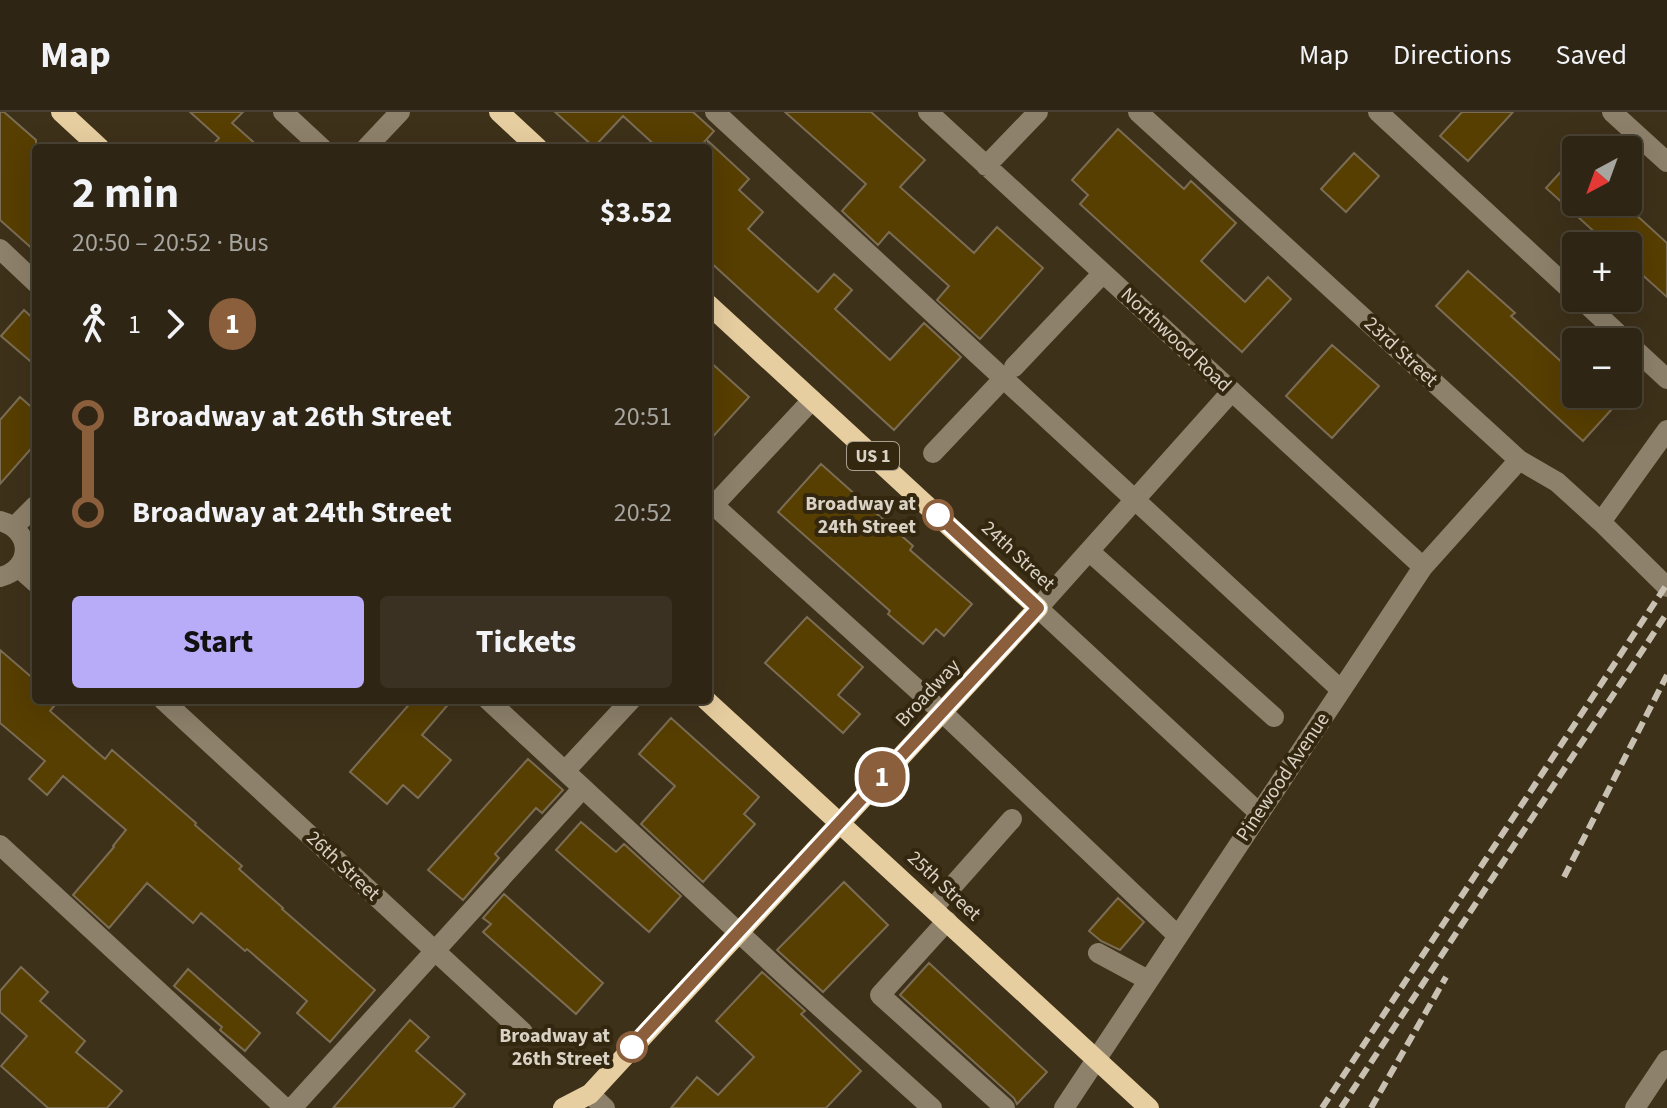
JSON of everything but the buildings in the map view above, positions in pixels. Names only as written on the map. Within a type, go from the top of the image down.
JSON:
[{"type":"main road","points":[[61,112],[96,144]]},
{"type":"main road","points":[[499,112],[534,144]]},
{"type":"main road","name":"24th Street","points":[[712,308],[1038,608]]},
{"type":"main road","name":"Broadway","points":[[563,1108],[587,1101],[1038,608]]},
{"type":"main road","name":"25th Street","points":[[710,704],[1149,1108]]},
{"type":"street","points":[[283,112],[318,144]]},
{"type":"street","points":[[370,144],[400,112]]},
{"type":"street","points":[[715,112],[1009,373],[1134,500],[1341,690]]},
{"type":"street","name":"Northwood Road","points":[[928,112],[1423,567]]},
{"type":"street","points":[[986,166],[1038,112]]},
{"type":"street","name":"23rd Street","points":[[1138,112],[1519,460],[1557,482],[1667,587]]},
{"type":"street","points":[[1378,112],[1562,281]]},
{"type":"street","points":[[1612,112],[1667,162]]},
{"type":"street","points":[[0,249],[32,279]]},
{"type":"street","points":[[933,453],[1103,273]]},
{"type":"street","points":[[1595,312],[1613,328]]},
{"type":"street","points":[[1642,355],[1667,379]]},
{"type":"street","name":"Broadway","points":[[1038,608],[1232,391]]},
{"type":"street","points":[[812,400],[712,507],[942,712],[1178,936]]},
{"type":"street","points":[[1601,522],[1667,430]]},
{"type":"street","name":"Pinewood Avenue","points":[[1064,1108],[1423,567],[1519,460]]},
{"type":"street","points":[[32,508],[7,524],[20,534],[25,551],[9,572],[32,581]]},
{"type":"street","points":[[1089,551],[1274,717]]},
{"type":"street","name":"24th Street","points":[[1038,608],[1259,813]]},
{"type":"street","name":"26th Street","points":[[167,704],[523,1032]]},
{"type":"street","points":[[492,704],[932,1108]]},
{"type":"street","points":[[565,771],[627,704]]},
{"type":"street","points":[[292,1108],[583,788]]},
{"type":"street","points":[[1005,1108],[880,995],[1012,819]]},
{"type":"street","points":[[0,845],[285,1108]]},
{"type":"street","points":[[1098,953],[1148,980]]},
{"type":"street","points":[[1635,1108],[1667,1060]]},
{"type":"street","points":[[587,1101],[605,1108]]},
{"type":"railway","points":[[1322,1108],[1667,584]]},
{"type":"railway","points":[[1341,1108],[1667,613]]},
{"type":"railway","points":[[1564,877],[1667,675]]},
{"type":"railway","points":[[1371,1108],[1446,977]]},
{"type":"bus line","name":"1","points":[[632,1047],[1038,608],[938,515]]},
{"type":"place","name":"Broadway at 24th Street","points":[[938,515]]},
{"type":"place","name":"Broadway at 26th Street","points":[[632,1047]]}]
